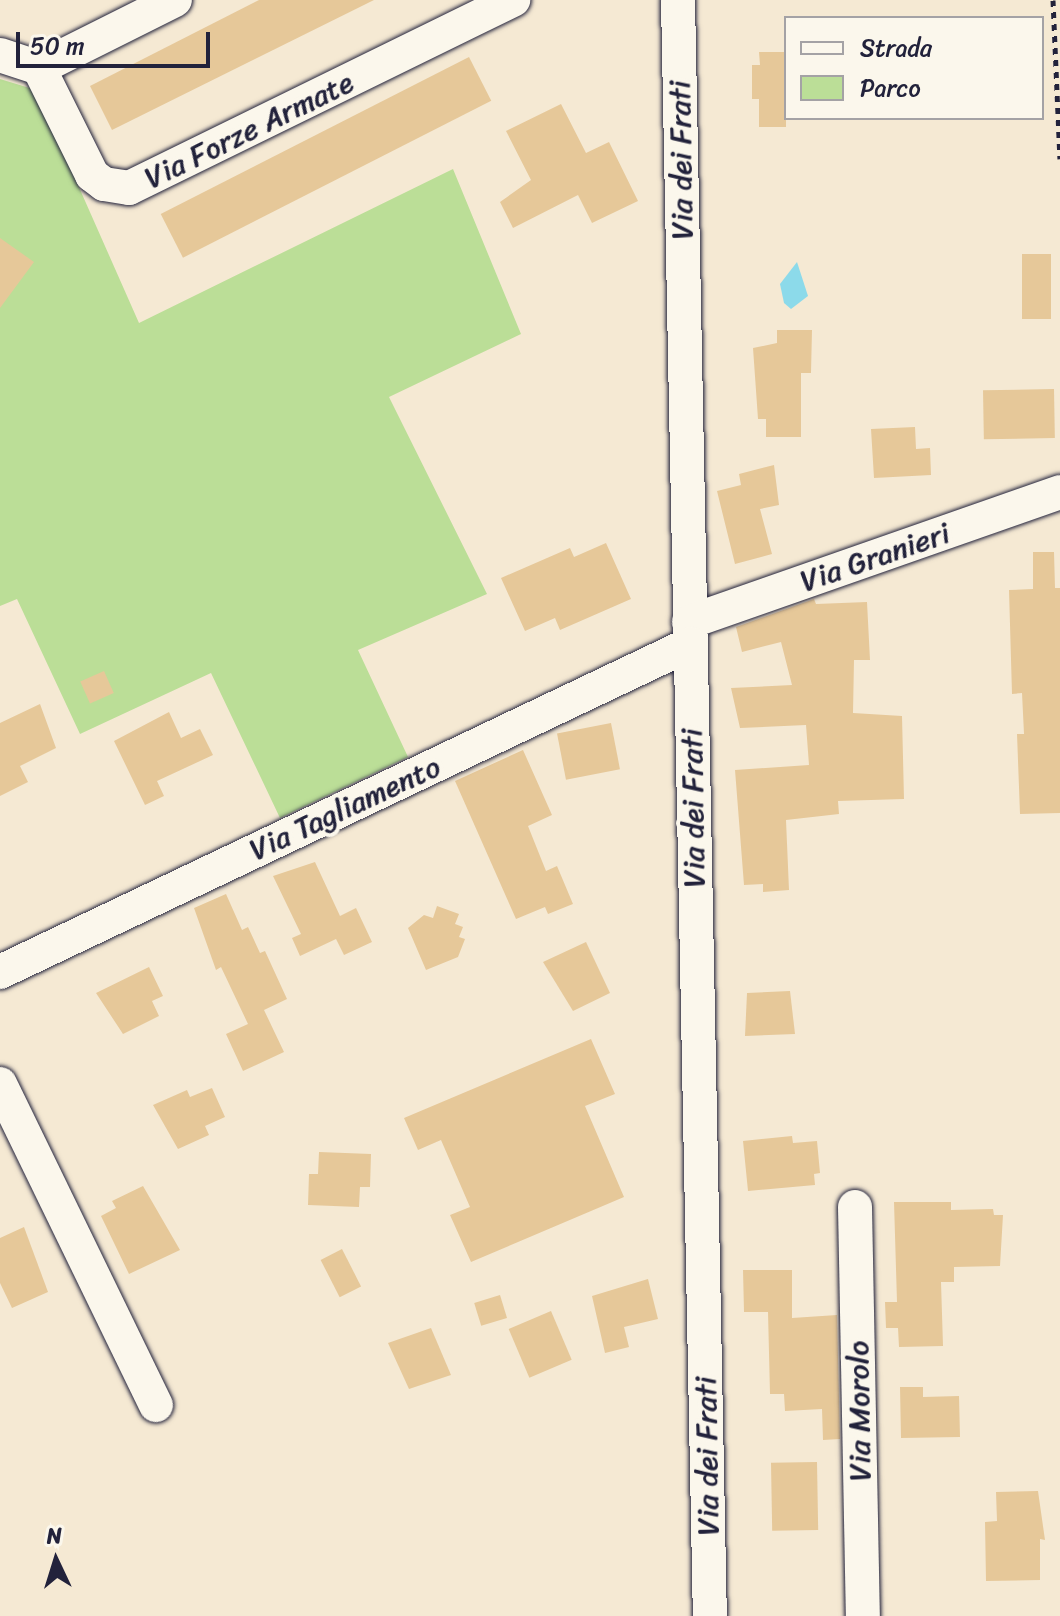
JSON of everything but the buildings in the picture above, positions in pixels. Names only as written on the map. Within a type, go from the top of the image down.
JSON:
[{"type":"street","points":[[0,55],[39,68],[175,0]]},
{"type":"street","name":"Via Forze Armate","points":[[39,68],[92,175],[110,186],[129,188],[513,0]]},
{"type":"street","name":"Via dei Frati","points":[[678,0],[710,1616]]},
{"type":"street","name":"Via Granieri","points":[[690,633],[1060,492]]},
{"type":"street","name":"Via Tagliamento","points":[[0,972],[690,633]]},
{"type":"street","points":[[0,1084],[156,1405]]},
{"type":"street","name":"Via Morolo","points":[[855,1207],[863,1616]]},
{"type":"path","points":[[1053,0],[1060,159]]},
{"type":"green space","points":[[0,79],[36,90],[139,323],[453,169],[521,334],[389,397],[487,594],[358,650],[408,757],[280,818],[211,673],[80,734],[17,599],[0,606]]},
{"type":"water","points":[[797,262],[808,296],[791,309],[784,303],[780,284]]}]
